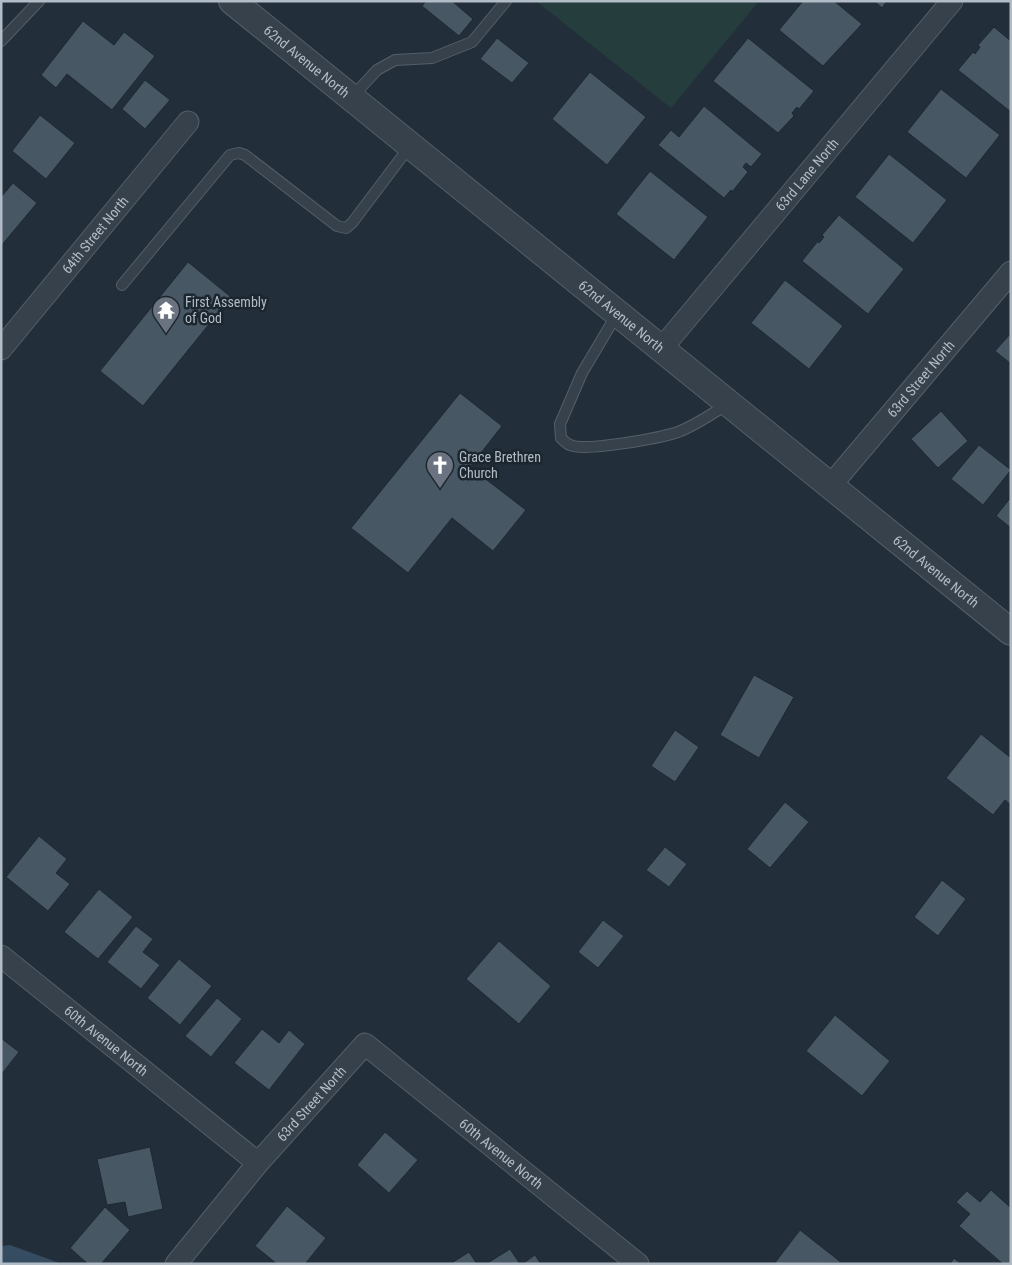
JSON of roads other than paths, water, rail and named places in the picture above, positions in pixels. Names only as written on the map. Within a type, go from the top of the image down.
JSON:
[{"type":"street","name":"62nd Avenue North","points":[[232,1],[1011,632]]},
{"type":"street","name":"63rd Lane North","points":[[662,348],[952,1]]},
{"type":"street","name":"64th Street North","points":[[1,349],[188,122]]},
{"type":"street","name":"63rd Street North","points":[[831,485],[1011,272]]},
{"type":"street","name":"60th Avenue North","points":[[1,956],[258,1163]]},
{"type":"street","name":"63rd Street North","points":[[176,1264],[258,1163],[365,1044]]},
{"type":"street","name":"60th Avenue North","points":[[365,1044],[638,1264]]},
{"type":"lane","points":[[1,41],[39,1]]},
{"type":"lane","points":[[351,97],[377,70],[395,60],[432,58],[472,42],[506,1]]},
{"type":"lane","points":[[122,285],[230,155],[239,153],[245,155],[337,226],[346,228],[352,223],[410,145]]},
{"type":"lane","points":[[618,313],[582,373],[560,424],[561,438],[570,445],[592,447],[638,441],[677,432],[705,419],[729,403]]},
{"type":"water","points":[[10,1245],[62,1264],[1,1264],[1,1246]]},
{"type":"place","name":"First Assembly of God","points":[[166,334]]},
{"type":"place","name":"Grace Brethren Church","points":[[440,489]]}]
